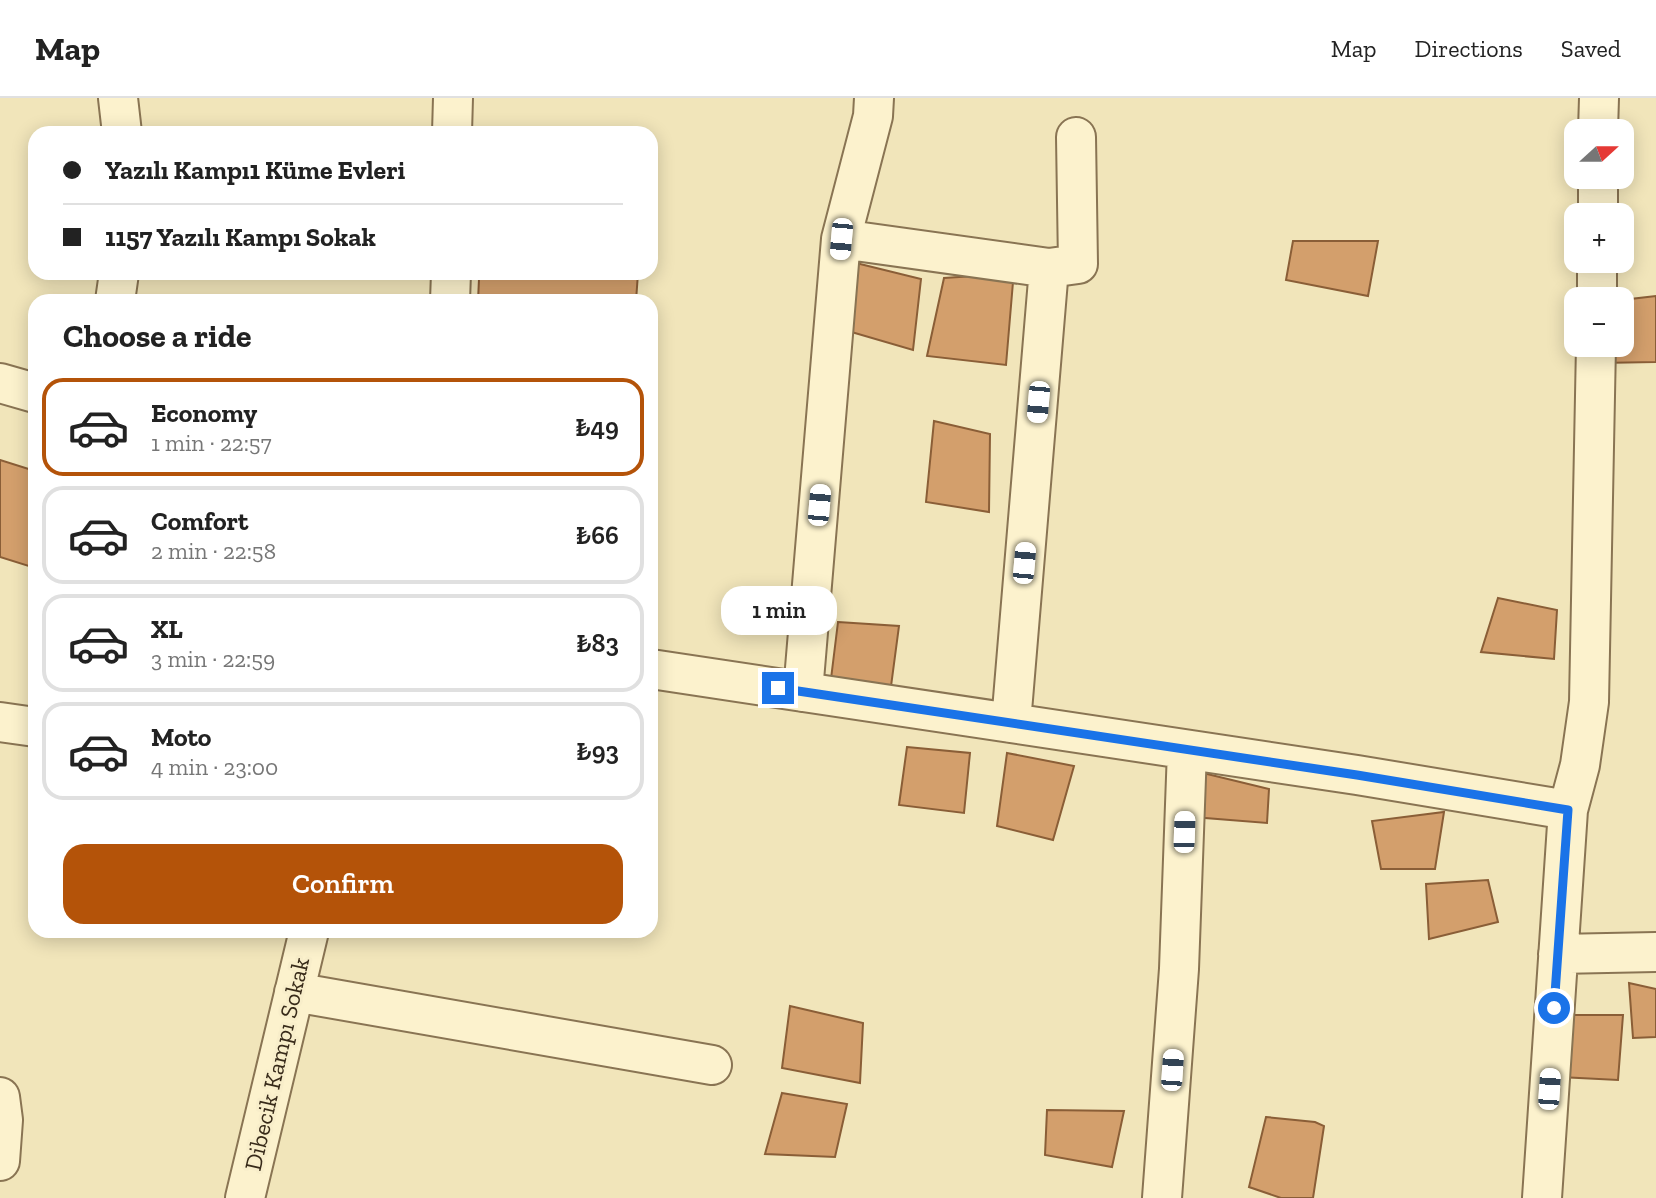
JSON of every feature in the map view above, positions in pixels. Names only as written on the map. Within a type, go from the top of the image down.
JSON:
[{"type":"street","points":[[118,98],[120,126]]},
{"type":"street","points":[[452,126],[453,98]]},
{"type":"street","points":[[803,692],[841,239],[873,116],[874,98]]},
{"type":"street","points":[[1598,119],[1599,98]]},
{"type":"street","points":[[841,239],[1049,268],[1078,264],[1076,137]]},
{"type":"street","points":[[1011,723],[1049,268]]},
{"type":"street","points":[[1542,1198],[1568,810],[1580,765],[1589,702],[1596,357]]},
{"type":"street","points":[[0,383],[28,391]]},
{"type":"street","points":[[658,670],[1568,810]]},
{"type":"street","points":[[0,722],[28,726]]},
{"type":"street","points":[[1163,1198],[1179,969],[1187,750]]},
{"type":"street","name":"Dibecik Kampı Sokak","points":[[245,1198],[307,938]]},
{"type":"street","points":[[1558,954],[1656,952]]},
{"type":"street","points":[[294,992],[712,1065]]},
{"type":"street","points":[[0,1097],[3,1120],[0,1161]]},
{"type":"building","points":[[1293,241],[1378,241],[1368,296],[1286,280]]},
{"type":"building","points":[[856,263],[921,279],[913,350],[848,331]]},
{"type":"building","points":[[1005,274],[1013,282],[1006,365],[927,356],[944,278]]},
{"type":"building","points":[[479,280],[638,280],[636,294],[478,294]]},
{"type":"building","points":[[1656,296],[1656,362],[1599,363],[1600,357],[1634,357],[1634,299]]},
{"type":"building","points":[[934,421],[990,434],[989,512],[926,502]]},
{"type":"building","points":[[0,460],[28,469],[28,566],[0,557]]},
{"type":"building","points":[[1498,598],[1557,610],[1554,659],[1481,652]]},
{"type":"building","points":[[838,622],[899,626],[890,694],[830,687]]},
{"type":"building","points":[[907,747],[970,753],[964,813],[899,805]]},
{"type":"building","points":[[1007,753],[1074,766],[1053,840],[997,826]]},
{"type":"building","points":[[1203,773],[1269,789],[1267,823],[1193,817]]},
{"type":"building","points":[[1444,812],[1435,869],[1381,869],[1372,821]]},
{"type":"building","points":[[1488,880],[1498,922],[1429,939],[1426,884]]},
{"type":"building","points":[[1629,983],[1656,989],[1656,1037],[1633,1038]]},
{"type":"building","points":[[790,1006],[863,1023],[860,1083],[782,1068]]},
{"type":"building","points":[[1571,1015],[1623,1015],[1618,1080],[1560,1077]]},
{"type":"building","points":[[782,1093],[847,1104],[835,1157],[765,1154]]},
{"type":"building","points":[[1047,1110],[1124,1111],[1112,1167],[1045,1155]]},
{"type":"building","points":[[1266,1117],[1315,1122],[1324,1126],[1313,1198],[1281,1198],[1249,1187]]},
{"type":"route","points":[[778,688],[1357,775],[1568,810],[1554,1008]]}]
